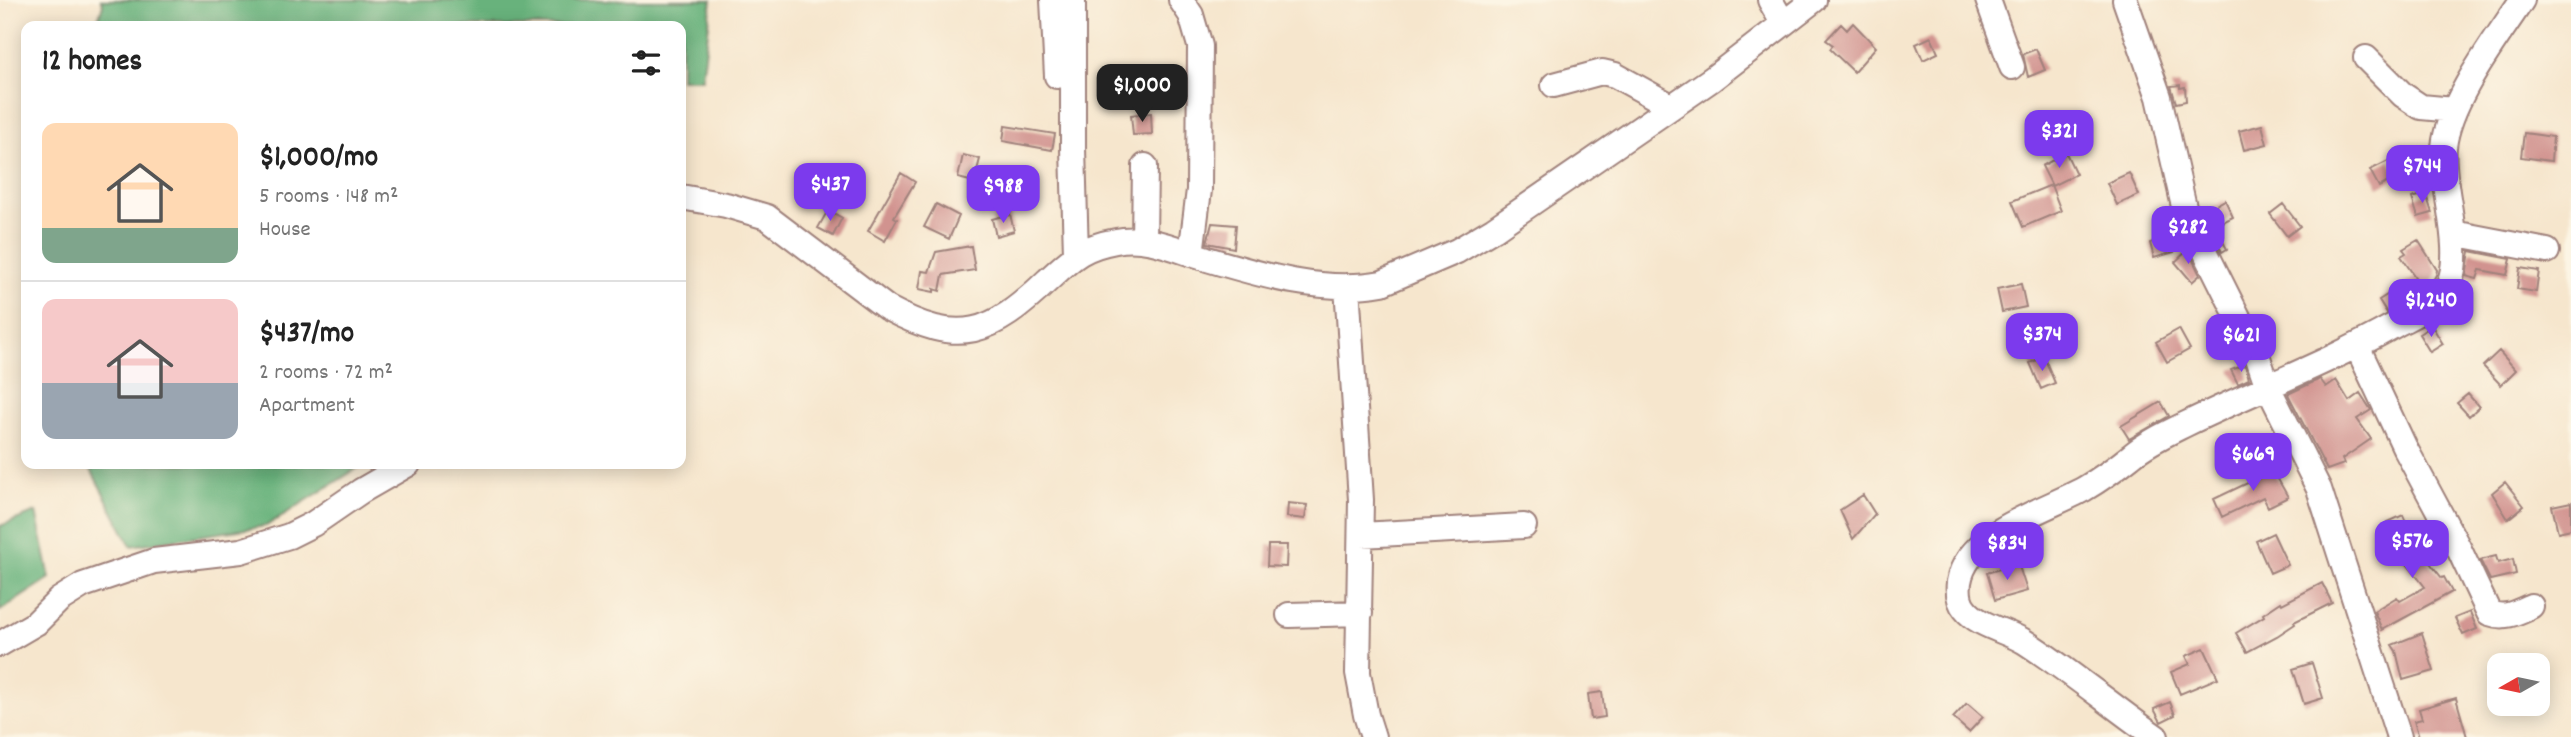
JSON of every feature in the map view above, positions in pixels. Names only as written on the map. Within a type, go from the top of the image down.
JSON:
[{"type":"street","points":[[1053,0],[1058,125]]},
{"type":"street","points":[[1073,0],[1076,254]]},
{"type":"street","points":[[1181,0],[1191,15],[1200,46],[1199,190],[1191,254]]},
{"type":"street","points":[[1770,0],[1783,23]]},
{"type":"street","points":[[686,198],[738,207],[767,217],[887,308],[909,320],[951,332],[967,332],[1002,318],[1033,294],[1076,254],[1089,247],[1135,239],[1309,284],[1347,286],[1382,283],[1457,251],[1515,215],[1712,79],[1814,0]]},
{"type":"street","points":[[1988,0],[2012,66]]},
{"type":"street","points":[[2125,0],[2159,97],[2185,211],[2258,355],[2268,387],[2319,489],[2399,737]]},
{"type":"street","points":[[2156,737],[2023,640],[1979,620],[1965,610],[1958,594],[1961,571],[1989,538],[2083,489],[2122,465],[2132,454],[2164,436],[2357,346],[2432,304],[2444,293],[2454,262],[2444,145],[2461,95],[2522,0]]},
{"type":"street","points":[[2366,58],[2403,95],[2421,107],[2454,110]]},
{"type":"street","points":[[1554,85],[1602,72],[1615,75],[1671,106]]},
{"type":"street","points":[[1144,240],[1145,166]]},
{"type":"street","points":[[2453,233],[2547,251]]},
{"type":"street","points":[[1347,286],[1356,395],[1361,535],[1358,673],[1373,737]]},
{"type":"street","points":[[2357,346],[2405,448],[2458,547],[2489,613],[2500,617],[2515,614],[2531,606]]},
{"type":"street","points":[[0,644],[36,623],[59,600],[83,585],[154,561],[241,551],[282,539],[313,524],[399,469]]},
{"type":"street","points":[[1361,535],[1524,526]]},
{"type":"street","points":[[1289,615],[1360,613]]},
{"type":"green space","points":[[101,0],[712,0],[702,79],[686,79],[686,21],[98,21],[103,4]]},
{"type":"green space","points":[[91,469],[356,469],[266,526],[131,546]]},
{"type":"green space","points":[[36,512],[50,578],[0,611],[0,526]]},
{"type":"building","points":[[1853,23],[1876,47],[1854,72],[1830,49],[1833,45],[1826,40],[1841,24],[1847,30]]},
{"type":"building","points":[[1931,37],[1938,53],[1923,60],[1916,44]]},
{"type":"building","points":[[2036,49],[2045,70],[2028,77],[2023,54]]},
{"type":"building","points":[[2180,85],[2180,88],[2185,87],[2186,101],[2176,103],[2171,86]]},
{"type":"building","points":[[1151,113],[1152,134],[1133,135],[1131,115]]},
{"type":"building","points":[[2262,125],[2267,144],[2244,150],[2239,131]]},
{"type":"building","points":[[1005,126],[1055,134],[1052,150],[1003,141]]},
{"type":"building","points":[[2524,133],[2553,137],[2551,161],[2521,157]]},
{"type":"building","points":[[2066,153],[2076,174],[2052,186],[2042,166]]},
{"type":"building","points":[[963,155],[980,159],[974,182],[958,178]]},
{"type":"building","points":[[2390,160],[2398,177],[2379,187],[2370,170]]},
{"type":"building","points":[[901,173],[915,182],[894,217],[897,219],[885,241],[868,231]]},
{"type":"building","points":[[2129,173],[2139,195],[2117,205],[2107,183]]},
{"type":"building","points":[[2051,185],[2061,211],[2023,227],[2012,201]]},
{"type":"building","points":[[2426,194],[2432,213],[2418,217],[2412,198]]},
{"type":"building","points":[[2225,200],[2233,217],[2215,226],[2207,210]]},
{"type":"building","points":[[936,204],[959,216],[949,239],[924,227]]},
{"type":"building","points":[[2283,204],[2300,226],[2287,236],[2270,214]]},
{"type":"building","points":[[828,210],[842,218],[833,236],[818,228]]},
{"type":"building","points":[[1010,214],[1014,231],[996,236],[992,219]]},
{"type":"building","points":[[1212,223],[1236,225],[1234,248],[1207,243]]},
{"type":"building","points":[[2217,231],[2227,249],[2222,252],[2213,233]]},
{"type":"building","points":[[2169,236],[2174,252],[2154,258],[2150,243]]},
{"type":"building","points":[[2418,240],[2437,270],[2436,275],[2431,284],[2387,313],[2379,300],[2415,277],[2401,256],[2406,253],[2403,249]]},
{"type":"building","points":[[971,246],[975,270],[943,275],[940,291],[919,289],[922,271],[929,272],[936,252]]},
{"type":"building","points":[[2188,250],[2200,275],[2192,282],[2175,262]]},
{"type":"building","points":[[2470,251],[2511,259],[2507,275],[2480,270],[2477,279],[2466,276]]},
{"type":"building","points":[[2520,268],[2539,271],[2536,292],[2517,289]]},
{"type":"building","points":[[2021,284],[2026,307],[2002,312],[1997,289]]},
{"type":"building","points":[[2432,326],[2443,344],[2430,352],[2419,334]]},
{"type":"building","points":[[2179,329],[2190,349],[2167,362],[2156,342]]},
{"type":"building","points":[[2499,351],[2516,370],[2501,385],[2483,366]]},
{"type":"building","points":[[2044,357],[2055,383],[2041,389],[2030,363]]},
{"type":"building","points":[[2245,365],[2249,379],[2238,384],[2231,370]]},
{"type":"building","points":[[2320,379],[2326,387],[2336,380],[2349,401],[2360,393],[2371,410],[2357,419],[2371,439],[2342,459],[2344,464],[2327,470],[2288,394]]},
{"type":"building","points":[[2468,394],[2479,407],[2469,416],[2457,403]]},
{"type":"building","points":[[2161,402],[2169,416],[2129,439],[2121,426]]},
{"type":"building","points":[[2270,465],[2288,497],[2268,507],[2263,497],[2222,517],[2214,499],[2254,480],[2251,475]]},
{"type":"building","points":[[2505,482],[2524,506],[2508,519],[2492,493]]},
{"type":"building","points":[[1863,495],[1875,514],[1853,539],[1840,510]]},
{"type":"building","points":[[2571,502],[2571,529],[2558,532],[2552,506]]},
{"type":"building","points":[[1288,503],[1307,505],[1305,519],[1287,517]]},
{"type":"building","points":[[2403,515],[2415,544],[2442,578],[2444,577],[2452,592],[2382,630],[2374,611],[2397,597],[2400,601],[2425,587],[2405,561],[2388,522]]},
{"type":"building","points":[[2273,533],[2288,565],[2270,573],[2256,541]]},
{"type":"building","points":[[1268,545],[1287,545],[1286,567],[1267,566]]},
{"type":"building","points":[[2496,556],[2498,563],[2513,559],[2516,574],[2490,580],[2480,560]]},
{"type":"building","points":[[2018,563],[2027,591],[1995,600],[1987,573]]},
{"type":"building","points":[[2322,583],[2332,603],[2294,622],[2295,624],[2277,636],[2247,652],[2236,633],[2281,602],[2282,604]]},
{"type":"building","points":[[2470,612],[2477,629],[2463,635],[2455,618]]},
{"type":"building","points":[[2422,633],[2434,671],[2403,680],[2392,645]]},
{"type":"building","points":[[2204,648],[2218,678],[2180,694],[2171,672],[2190,664],[2186,656]]},
{"type":"building","points":[[2312,663],[2323,698],[2304,704],[2293,669]]},
{"type":"building","points":[[1602,692],[1605,717],[1591,719],[1588,694]]},
{"type":"building","points":[[2456,698],[2467,737],[2419,737],[2414,721],[2422,719],[2419,709]]},
{"type":"building","points":[[2170,702],[2175,715],[2161,722],[2154,709]]},
{"type":"building","points":[[1967,703],[1983,717],[1969,732],[1953,718]]}]
